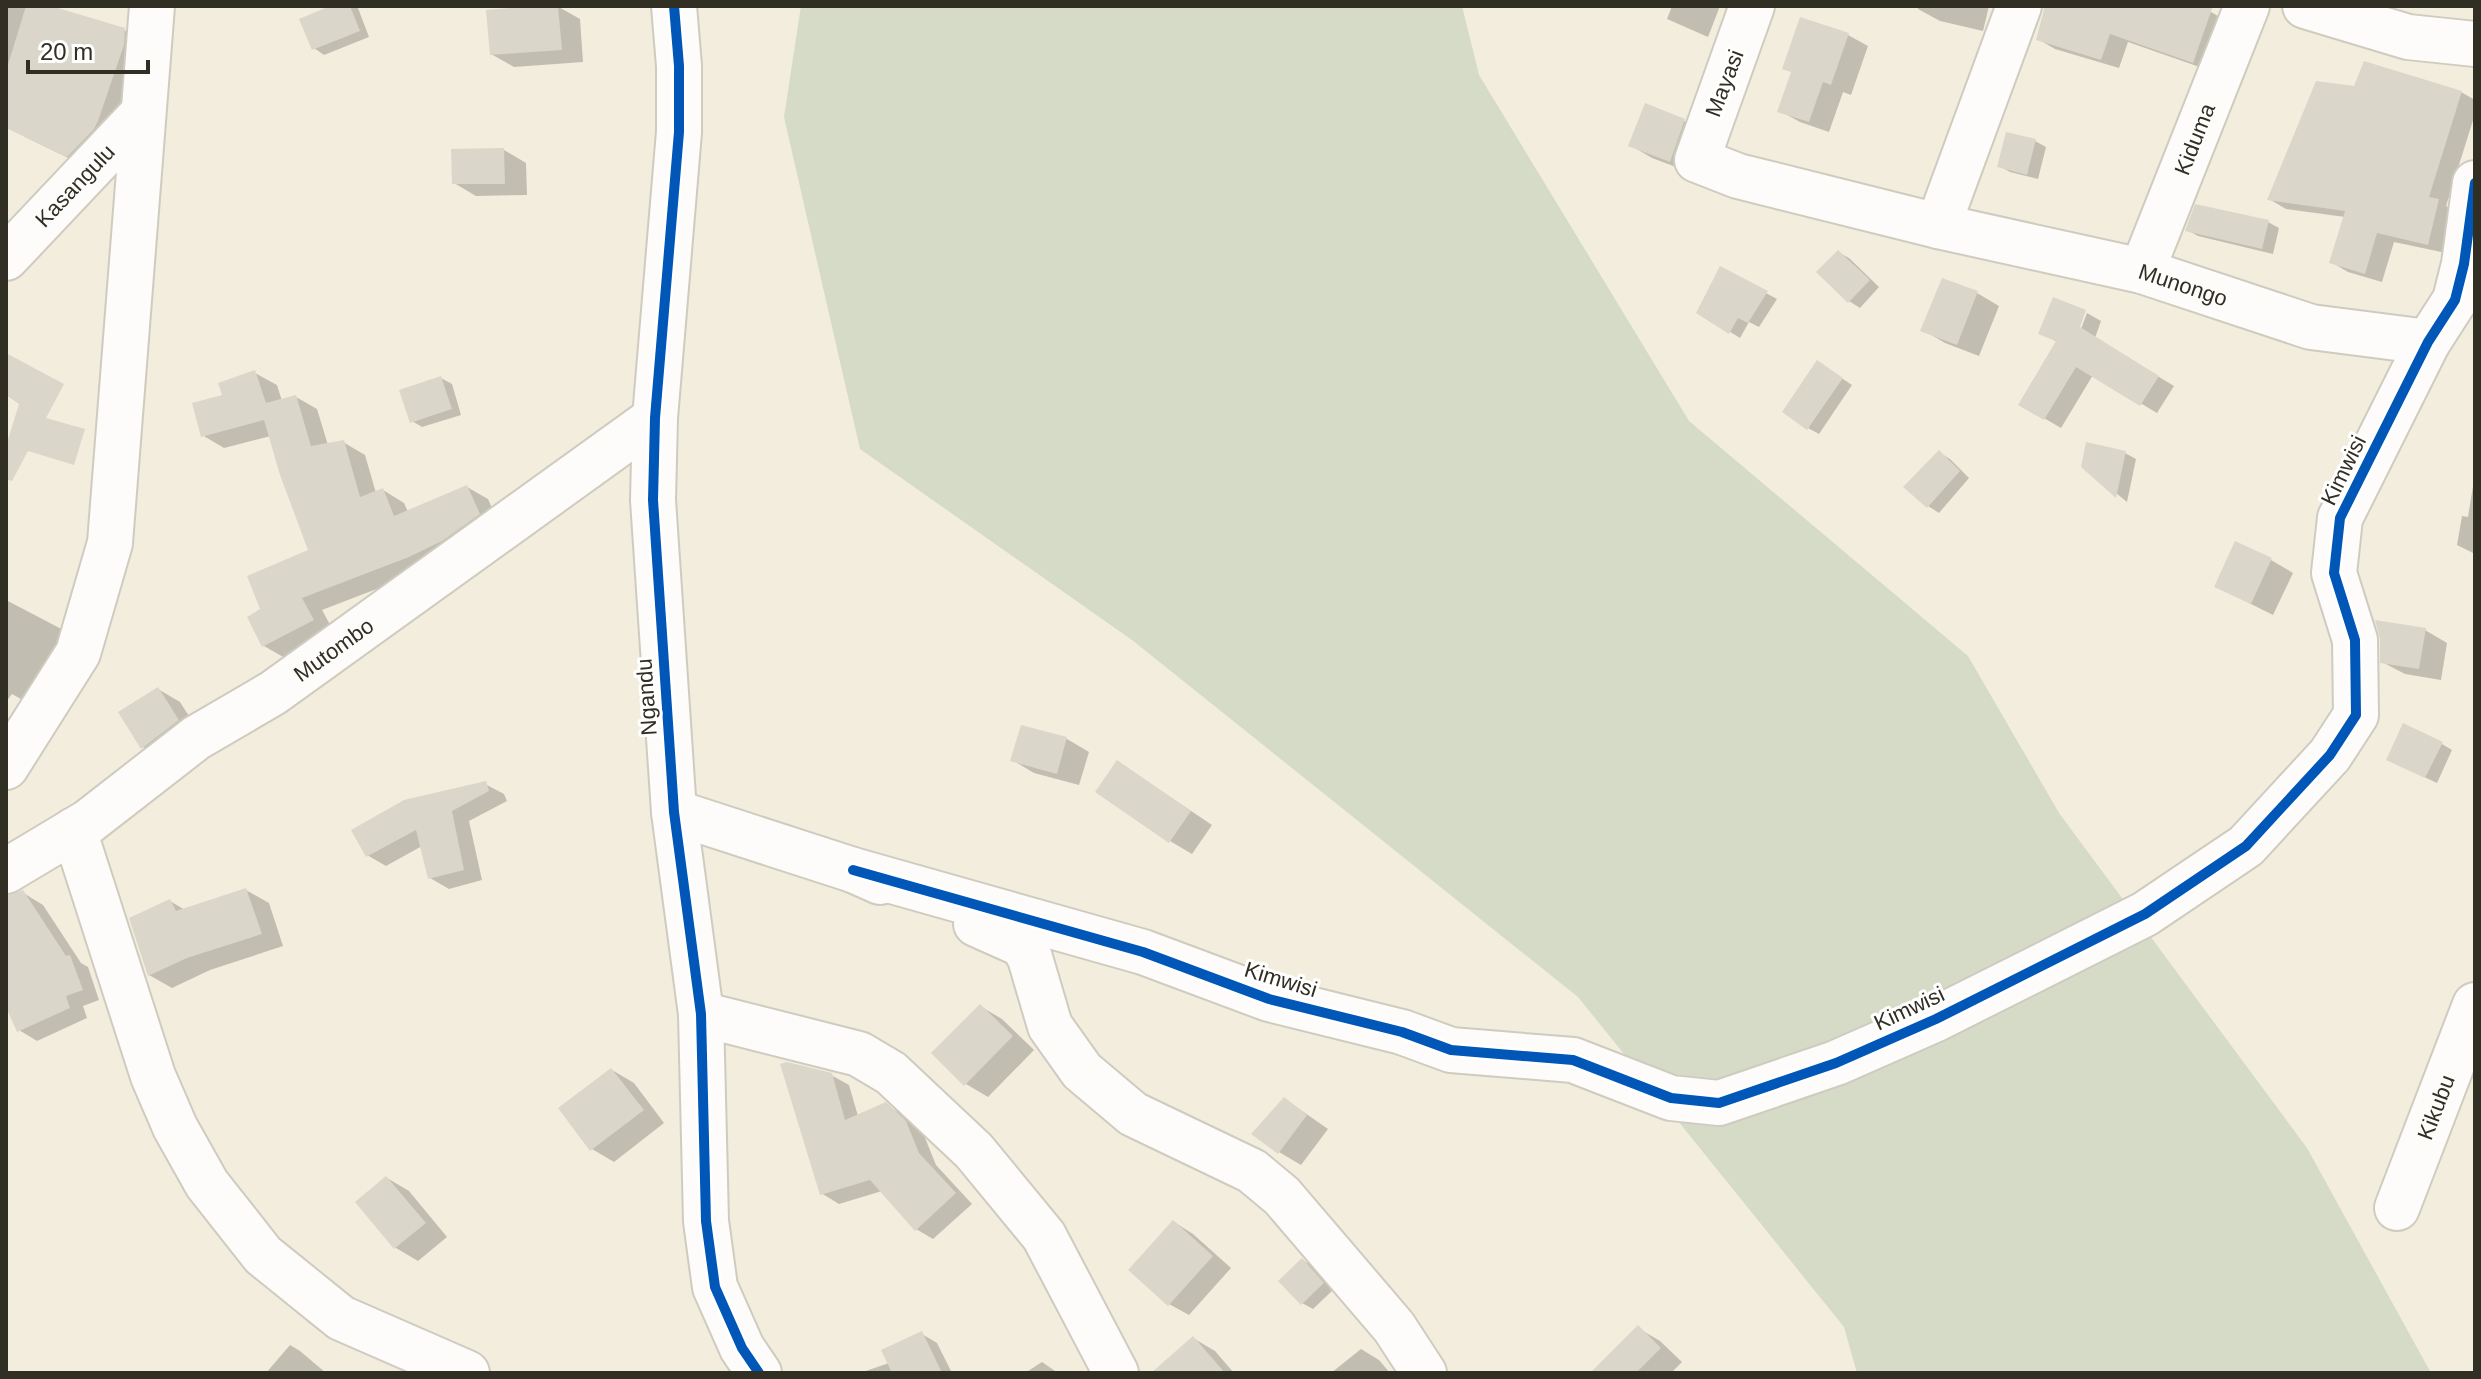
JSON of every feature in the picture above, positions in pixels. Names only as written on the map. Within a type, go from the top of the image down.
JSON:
[{"type":"street","points":[[6,767],[78,653],[110,543],[152,6]]},
{"type":"street","name":"Ngandu","points":[[674,6],[679,66],[679,132],[655,418],[653,500],[674,812],[701,1014],[706,1221],[715,1287],[742,1348],[759,1373]]},
{"type":"street","name":"Mayasi","points":[[1697,160],[1752,6]]},
{"type":"street","points":[[1938,226],[2019,6]]},
{"type":"street","name":"Kiduma","points":[[2142,271],[2247,6]]},
{"type":"street","points":[[2305,6],[2408,37],[2475,44]]},
{"type":"street","name":"Kasangulu","points":[[6,258],[143,113]]},
{"type":"street","name":"Munongo","points":[[1697,160],[1738,176],[1938,226],[2142,271],[2311,327],[2428,342]]},
{"type":"street","name":"Kimwisi","points":[[853,870],[1143,952],[1269,999],[1402,1032],[1451,1050],[1573,1060],[1671,1098],[1719,1103],[1836,1063],[1936,1019],[2145,914],[2246,846],[2330,755],[2356,715],[2355,640],[2334,573],[2340,518],[2428,342],[2455,300],[2464,264],[2475,183]]},
{"type":"street","name":"Mutombo","points":[[6,871],[74,830],[196,738],[273,693],[655,418]]},
{"type":"street","points":[[674,812],[853,870],[1023,945],[1030,958],[1050,1026],[1082,1071],[1133,1114],[1252,1171],[1282,1196],[1394,1327],[1424,1373]]},
{"type":"street","points":[[74,830],[153,1076],[175,1127],[207,1184],[263,1255],[341,1318],[467,1373]]},
{"type":"street","name":"Kikubu","points":[[2397,1208],[2475,1005]]},
{"type":"street","points":[[701,1014],[859,1054],[891,1073],[974,1151],[1044,1236],[1116,1373]]},
{"type":"green space","points":[[801,6],[1462,6],[1479,75],[1689,421],[1968,656],[2059,813],[2307,1148],[2431,1373],[1857,1373],[1844,1327],[1578,997],[1132,640],[860,449],[784,117]]},
{"type":"building","points":[[26,6],[51,6],[125,28],[124,45],[98,121],[67,157],[6,128],[6,71]]},
{"type":"building","points":[[330,6],[350,6],[360,31],[312,50],[299,19]]},
{"type":"building","points":[[558,6],[562,50],[490,55],[486,10]]},
{"type":"building","points":[[2045,6],[2213,6],[2193,63],[2110,34],[2101,60],[2036,40]]},
{"type":"building","points":[[1800,17],[1849,33],[1831,85],[1823,82],[1809,122],[1777,112],[1791,72],[1782,69]]},
{"type":"building","points":[[2364,61],[2462,91],[2429,197],[2439,199],[2428,245],[2377,233],[2365,274],[2329,263],[2345,211],[2267,200],[2316,81],[2354,86]]},
{"type":"building","points":[[1645,103],[1685,119],[1670,162],[1628,146]]},
{"type":"building","points":[[2006,132],[2036,139],[2027,175],[1997,167]]},
{"type":"building","points":[[504,148],[505,184],[452,184],[451,149]]},
{"type":"building","points":[[2195,204],[2269,220],[2262,249],[2185,231]]},
{"type":"building","points":[[1838,250],[1870,280],[1848,303],[1816,272]]},
{"type":"building","points":[[1720,266],[1768,291],[1748,323],[1738,318],[1729,334],[1696,313]]},
{"type":"building","points":[[1942,278],[1978,291],[1957,345],[1920,331]]},
{"type":"building","points":[[2053,297],[2086,310],[2080,327],[2159,376],[2140,406],[2076,367],[2044,420],[2018,405],[2056,341],[2038,334]]},
{"type":"building","points":[[6,353],[64,384],[46,418],[85,429],[74,465],[28,451],[12,481],[6,479],[6,446],[19,404],[6,395]]},
{"type":"building","points":[[1817,360],[1843,378],[1807,430],[1782,412]]},
{"type":"building","points":[[255,370],[266,403],[296,395],[311,446],[344,440],[360,497],[383,488],[394,516],[467,485],[480,514],[442,541],[409,557],[302,598],[314,620],[262,647],[247,617],[260,609],[247,576],[308,550],[280,475],[264,420],[201,437],[192,403],[222,395],[218,383]]},
{"type":"building","points":[[441,376],[452,409],[410,423],[399,390]]},
{"type":"building","points":[[2086,442],[2126,451],[2116,498],[2081,467]]},
{"type":"building","points":[[1939,450],[1960,471],[1927,508],[1903,487]]},
{"type":"building","points":[[2235,541],[2272,558],[2251,604],[2214,587]]},
{"type":"building","points":[[2375,620],[2426,628],[2419,669],[2380,663],[2380,639]]},
{"type":"building","points":[[158,687],[179,720],[141,749],[118,712]]},
{"type":"building","points":[[2403,723],[2443,742],[2425,778],[2386,760]]},
{"type":"building","points":[[1021,725],[1067,737],[1057,774],[1010,761]]},
{"type":"building","points":[[1117,760],[1191,811],[1169,843],[1095,792]]},
{"type":"building","points":[[486,781],[489,791],[452,811],[464,870],[428,879],[416,830],[366,857],[351,830],[404,800]]},
{"type":"building","points":[[246,888],[262,934],[187,958],[148,976],[129,918],[170,899],[176,911]]},
{"type":"building","points":[[23,890],[66,956],[70,955],[83,990],[66,996],[70,1008],[17,1032],[6,1007],[6,896]]},
{"type":"building","points":[[980,1004],[1013,1036],[964,1086],[931,1053]]},
{"type":"building","points":[[787,1062],[832,1073],[845,1120],[886,1102],[906,1121],[919,1153],[956,1193],[915,1231],[870,1180],[820,1195],[780,1064]]},
{"type":"building","points":[[611,1068],[644,1110],[590,1151],[558,1108]]},
{"type":"building","points":[[1284,1097],[1307,1115],[1278,1154],[1251,1134]]},
{"type":"building","points":[[386,1176],[426,1223],[394,1249],[355,1202]]},
{"type":"building","points":[[1173,1220],[1213,1256],[1168,1306],[1128,1270]]},
{"type":"building","points":[[1302,1258],[1324,1283],[1301,1305],[1278,1281]]},
{"type":"building","points":[[1638,1325],[1661,1348],[1636,1373],[1590,1373]]},
{"type":"building","points":[[922,1331],[942,1373],[892,1373],[881,1350]]},
{"type":"building","points":[[1193,1336],[1225,1373],[1151,1373]]},
{"type":"cycle path","points":[[674,6],[679,66],[679,132],[655,418],[653,500],[674,812],[701,1014],[706,1221],[715,1287],[742,1348],[759,1373]]},
{"type":"cycle path","points":[[853,870],[1143,952],[1269,999],[1402,1032],[1451,1050],[1573,1060],[1671,1098],[1719,1103],[1836,1063],[1936,1019],[2145,914],[2246,846],[2330,755],[2356,715],[2355,640],[2334,573],[2340,518],[2428,342],[2455,300],[2464,264],[2475,183]]}]
